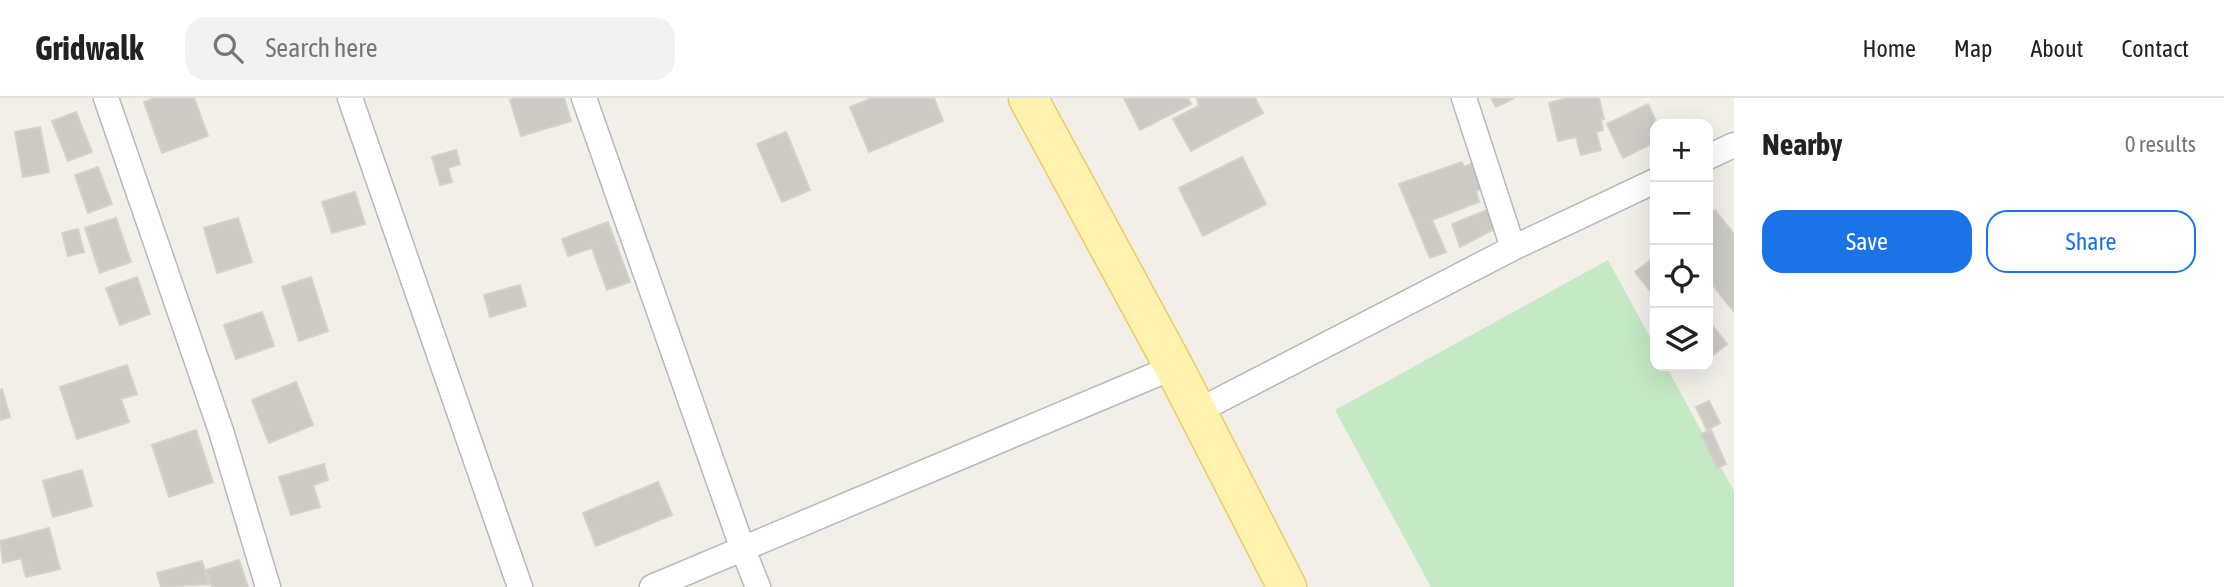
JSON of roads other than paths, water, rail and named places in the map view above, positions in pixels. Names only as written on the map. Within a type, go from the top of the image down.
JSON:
[{"type":"main road","points":[[1028,98],[1174,367],[1287,587]]},
{"type":"street","points":[[106,98],[221,432],[268,587]]},
{"type":"street","points":[[350,98],[520,587]]},
{"type":"street","points":[[584,98],[758,587]]},
{"type":"street","points":[[1464,98],[1513,248]]},
{"type":"street","points":[[1713,155],[1734,145]]},
{"type":"street","points":[[1196,412],[1513,248],[1653,182]]},
{"type":"street","points":[[652,587],[1174,367]]}]
